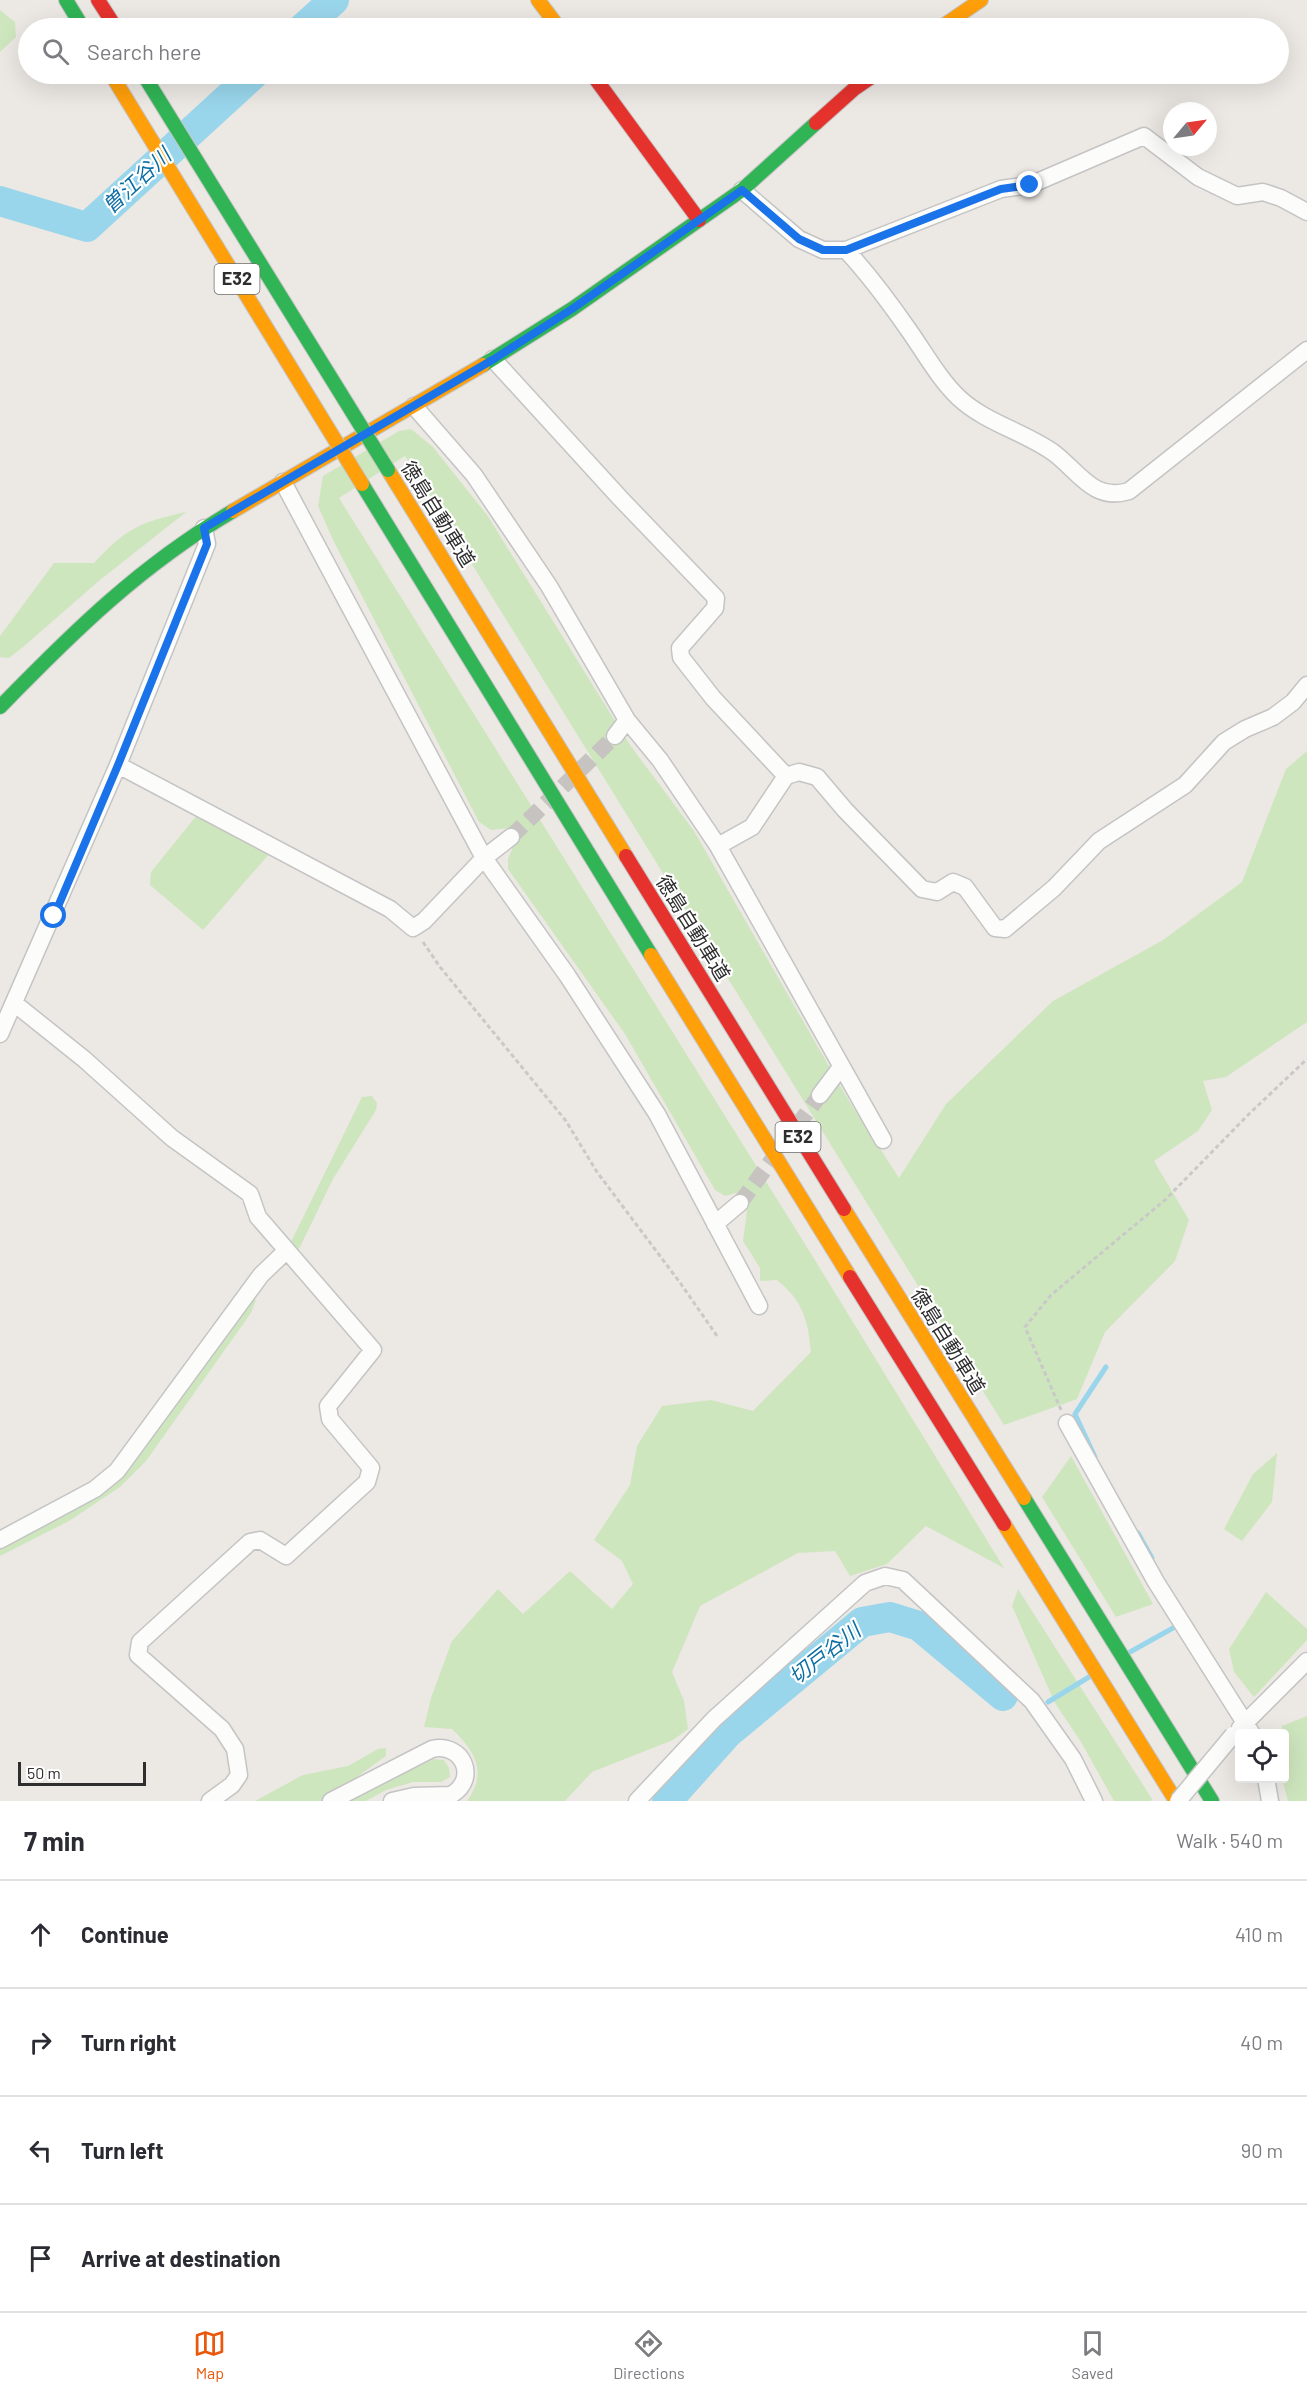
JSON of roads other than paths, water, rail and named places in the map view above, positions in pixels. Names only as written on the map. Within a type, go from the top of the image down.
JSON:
[{"type":"main road","points":[[66,0],[77,18]]},
{"type":"main road","points":[[98,0],[110,18]]},
{"type":"main road","points":[[538,0],[552,18]]},
{"type":"main road","points":[[954,18],[981,0]]},
{"type":"main road","name":"E32","points":[[117,84],[752,1120],[1177,1801]]},
{"type":"main road","name":"徳島自動車道","points":[[149,84],[798,1136],[1212,1801]]},
{"type":"main road","points":[[599,84],[699,220]]},
{"type":"main road","points":[[0,707],[76,629],[151,564],[204,528],[494,359],[572,309],[742,190],[861,84]]},
{"type":"street","points":[[742,190],[799,239],[823,250],[846,250],[1001,189],[1030,185],[1144,136],[1198,177],[1237,196],[1263,192],[1281,198],[1307,212]]},
{"type":"street","points":[[846,250],[877,284],[944,381],[958,397],[970,408],[1048,449],[1070,465],[1095,490],[1114,496],[1129,491],[1307,350]]},
{"type":"street","points":[[494,359],[620,498],[717,598],[715,608],[680,648],[681,657],[713,698],[786,776]]},
{"type":"street","points":[[414,406],[474,475],[549,586],[627,720],[660,760],[718,846],[883,1140]]},
{"type":"street","points":[[283,482],[484,858],[567,975],[657,1114],[759,1306]]},
{"type":"street","points":[[0,1034],[118,765],[207,544],[204,528]]},
{"type":"street","points":[[718,846],[752,827],[786,776],[799,772],[817,777],[845,810],[922,889],[937,892],[953,882],[965,887],[995,928],[1005,929],[1054,888],[1099,841],[1185,785],[1224,742],[1245,729],[1273,717],[1293,702],[1307,685]]},
{"type":"street","points":[[615,736],[627,720]]},
{"type":"street","points":[[118,765],[390,909],[413,928],[424,921],[484,858],[511,837]]},
{"type":"street","points":[[14,1003],[84,1059],[172,1138],[250,1194],[258,1217],[285,1252],[373,1350],[328,1406],[330,1419],[371,1468],[367,1482],[286,1556],[260,1540],[250,1542],[140,1642],[138,1655],[222,1729],[235,1749],[238,1775],[232,1785],[210,1801]]},
{"type":"street","points":[[820,1095],[841,1067]]},
{"type":"street","points":[[715,1224],[740,1203]]},
{"type":"street","points":[[0,1540],[95,1489],[117,1471],[261,1275],[285,1252]]},
{"type":"street","points":[[1067,1423],[1156,1582],[1249,1727]]},
{"type":"street","points":[[637,1801],[714,1719],[865,1583],[885,1576],[903,1580],[1032,1701],[1073,1760],[1095,1801]]},
{"type":"street","points":[[1177,1801],[1233,1735],[1249,1727],[1307,1661]]},
{"type":"street","points":[[331,1801],[432,1749],[447,1748],[455,1751],[465,1762],[464,1785],[451,1796],[414,1796],[392,1801]]},
{"type":"street","points":[[1267,1783],[1270,1801]]},
{"type":"waterway","name":"曽江谷川","points":[[314,18],[334,0]]},
{"type":"waterway","name":"曽江谷川","points":[[0,201],[87,227],[243,84]]},
{"type":"waterway","points":[[1095,1457],[1075,1414],[1106,1367]]},
{"type":"waterway","points":[[1138,1533],[1152,1558]]},
{"type":"waterway","name":"切戸谷川","points":[[667,1801],[728,1733],[862,1622],[890,1617],[919,1626],[1003,1696]]},
{"type":"waterway","points":[[1130,1652],[1173,1628]]},
{"type":"waterway","points":[[1048,1702],[1089,1677]]},
{"type":"tunnel","points":[[511,837],[615,736]]},
{"type":"tunnel","points":[[740,1203],[820,1095]]}]
